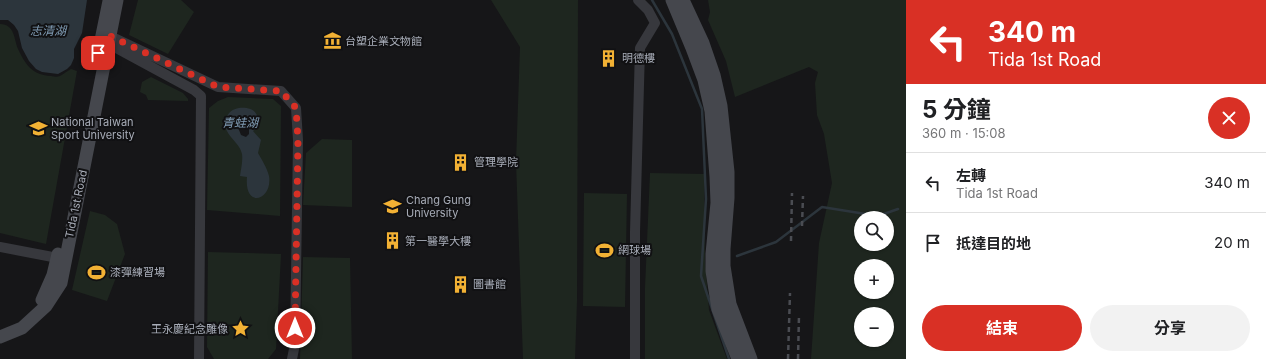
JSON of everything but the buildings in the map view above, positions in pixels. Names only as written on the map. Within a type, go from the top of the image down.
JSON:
[{"type":"street","name":"Tida 1st Road","points":[[107,40],[109,0]]},
{"type":"street","name":"Tida 1st Road","points":[[0,337],[22,328],[46,306],[61,283],[61,259],[107,40],[117,0]]},
{"type":"street","points":[[635,359],[635,232],[640,48],[655,23],[648,10],[638,0]]},
{"type":"street","points":[[672,0],[704,80],[711,111],[716,184],[712,271],[718,309],[738,359]]},
{"type":"street","points":[[683,0],[714,74],[721,106],[728,172],[724,266],[730,304],[751,359]]},
{"type":"street","points":[[107,40],[194,90],[201,96],[199,359]]},
{"type":"street","points":[[107,40],[218,87],[281,91],[296,108],[298,140],[295,344],[292,359]]},
{"type":"street","points":[[0,247],[61,259]]},
{"type":"street","name":"Tida 1st Road","points":[[0,329],[19,320],[41,300],[61,259]]},
{"type":"shaded area","points":[[138,0],[181,0],[194,12],[168,54],[129,35]]},
{"type":"shaded area","points":[[491,0],[578,0],[577,301],[575,359],[523,359],[516,162],[520,47]]},
{"type":"shaded area","points":[[708,0],[906,0],[906,359],[811,359],[819,243],[832,183],[824,134],[817,115],[815,83],[818,72],[809,67],[735,97],[726,61],[708,20],[710,12]]},
{"type":"shaded area","points":[[0,24],[9,27],[13,33],[21,55],[27,65],[35,72],[56,77],[71,69],[77,71],[46,244],[0,233]]},
{"type":"shaded area","points":[[151,77],[183,93],[188,101],[148,100],[146,95],[140,92],[142,82]]},
{"type":"shaded area","points":[[228,97],[273,99],[281,106],[280,216],[207,210],[209,108],[218,101]]},
{"type":"shaded area","points":[[322,139],[352,140],[352,207],[303,205],[306,153]]},
{"type":"shaded area","points":[[650,173],[704,174],[705,260],[709,310],[727,359],[645,359],[645,288]]},
{"type":"shaded area","name":"網球場","points":[[584,193],[627,194],[625,307],[583,306]]},
{"type":"shaded area","name":"漆彈練習場","points":[[90,211],[105,215],[117,224],[125,254],[107,301],[72,290]]},
{"type":"shaded area","points":[[208,252],[281,254],[276,349],[268,359],[214,359],[207,347]]},
{"type":"shaded area","points":[[303,257],[350,258],[352,359],[300,359]]},
{"type":"water","name":"志清湖","points":[[0,0],[87,0],[82,33],[74,49],[74,58],[71,65],[58,74],[42,72],[36,69],[29,61],[22,48],[18,31],[14,25],[8,20],[0,20]]},
{"type":"water","name":"青蛙湖","points":[[239,108],[250,109],[256,113],[258,119],[257,123],[259,126],[253,131],[261,140],[258,153],[266,167],[269,176],[269,184],[267,191],[263,196],[258,198],[254,198],[250,194],[247,187],[247,177],[240,176],[242,162],[241,149],[226,129],[225,124],[228,114]]},
{"type":"pier","points":[[241,122],[249,129],[249,134],[246,137],[241,135],[239,130],[238,124]]},
{"type":"waterway","points":[[652,0],[672,34],[702,109],[706,199],[701,276],[729,359]]},
{"type":"waterway","points":[[737,256],[776,242],[822,207],[878,216],[898,209]]},
{"type":"railway","points":[[791,241],[792,193]]},
{"type":"railway","points":[[802,226],[803,196]]},
{"type":"railway","points":[[788,359],[790,293]]},
{"type":"railway","points":[[798,359],[799,315]]},
{"type":"place","name":"台塑企業文物館","points":[[332,41]]},
{"type":"place","name":"明德樓","points":[[609,58]]},
{"type":"place","name":"National Taiwan Sport University","points":[[38,128]]},
{"type":"place","name":"管理學院","points":[[461,162]]},
{"type":"place","name":"Chang Gung University","points":[[393,206]]},
{"type":"place","name":"第一醫學大樓","points":[[392,241]]},
{"type":"place","name":"網球場","points":[[605,250]]},
{"type":"place","name":"漆彈練習場","points":[[97,272]]},
{"type":"place","name":"圖書館","points":[[460,284]]},
{"type":"place","name":"王永慶紀念雕像","points":[[241,329]]},
{"type":"route","points":[[98,53],[101,39],[110,36],[218,87],[281,91],[296,108],[298,140],[295,328]]}]
